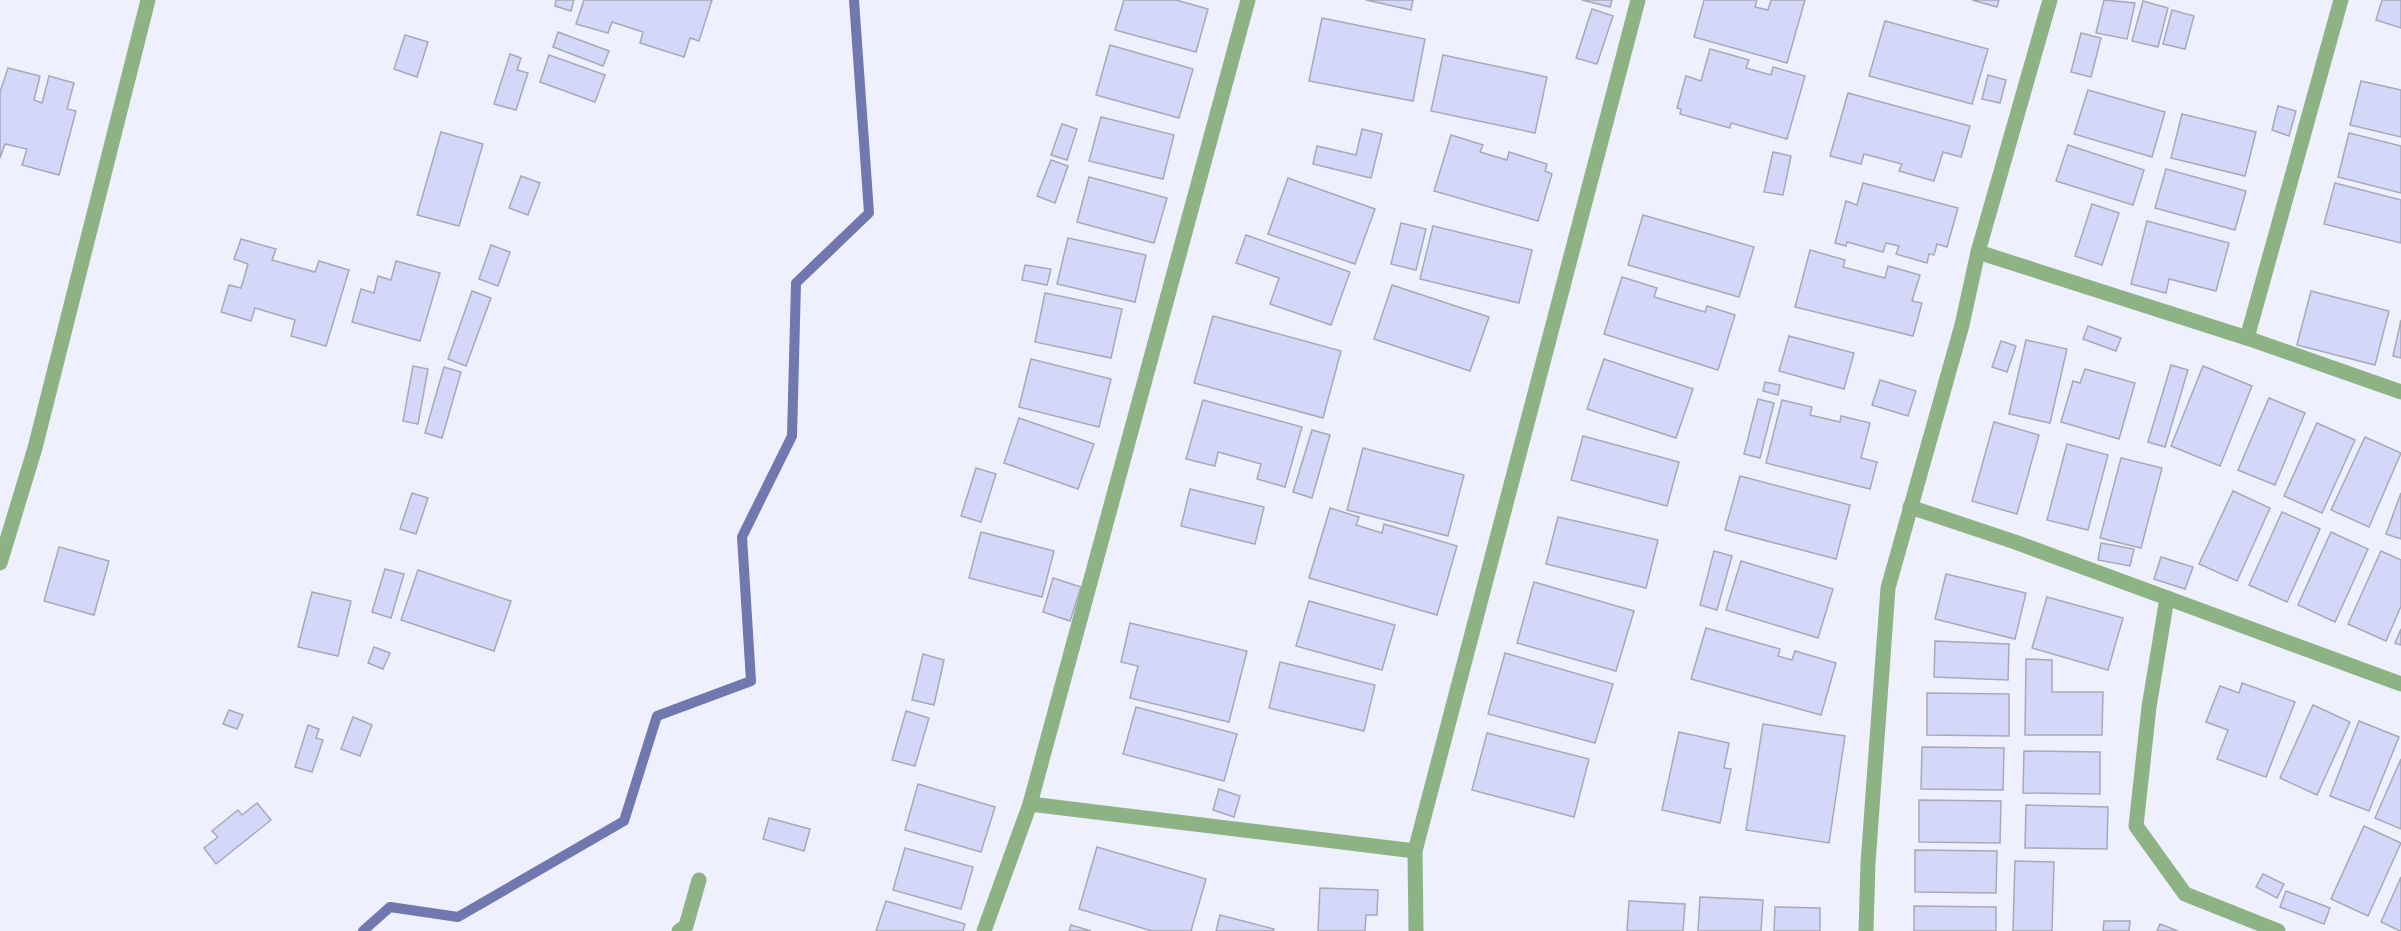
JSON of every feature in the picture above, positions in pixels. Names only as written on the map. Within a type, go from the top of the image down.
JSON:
[{"type":"street","points":[[0,563],[35,448],[148,0]]},
{"type":"street","points":[[984,931],[1030,804],[1248,0]]},
{"type":"street","points":[[1416,931],[1415,851],[1638,0]]},
{"type":"street","points":[[1866,931],[1868,862],[1888,588],[1962,325],[1978,252],[2050,0]]},
{"type":"street","points":[[2247,338],[2340,0]]},
{"type":"street","points":[[1978,252],[2247,338],[2401,392]]},
{"type":"street","points":[[1910,507],[2015,542],[2401,684]]},
{"type":"street","points":[[2167,598],[2149,707],[2136,826],[2185,894],[2278,931]]},
{"type":"street","points":[[1030,804],[1415,851]]},
{"type":"street","points":[[679,931],[686,926],[699,879]]},
{"type":"building","points":[[556,0],[574,0],[571,11],[555,6]]},
{"type":"building","points":[[584,0],[712,0],[699,41],[690,38],[684,57],[640,43],[643,32],[612,22],[608,33],[576,24]]},
{"type":"building","points":[[1124,0],[1176,0],[1208,9],[1196,52],[1115,30]]},
{"type":"building","points":[[1366,0],[1413,0],[1411,10]]},
{"type":"building","points":[[1582,0],[1612,0],[1610,7]]},
{"type":"building","points":[[1704,0],[1757,0],[1755,7],[1768,10],[1771,0],[1805,0],[1787,63],[1694,37]]},
{"type":"building","points":[[1972,0],[1999,0],[1997,7]]},
{"type":"building","points":[[2104,0],[2135,3],[2127,39],[2096,33]]},
{"type":"building","points":[[2382,0],[2401,0],[2401,28],[2376,20]]},
{"type":"building","points":[[2143,1],[2168,8],[2158,47],[2132,41]]},
{"type":"building","points":[[1592,9],[1613,16],[1597,64],[1576,58]]},
{"type":"building","points":[[2172,10],[2194,16],[2185,49],[2163,44]]},
{"type":"building","points":[[1322,18],[1425,39],[1413,101],[1309,81]]},
{"type":"building","points":[[1885,21],[1988,49],[1972,104],[1869,76]]},
{"type":"building","points":[[558,32],[609,51],[603,66],[553,47]]},
{"type":"building","points":[[2081,33],[2101,38],[2091,77],[2071,72]]},
{"type":"building","points":[[405,35],[428,42],[417,77],[394,69]]},
{"type":"building","points":[[1110,45],[1193,69],[1179,118],[1096,95]]},
{"type":"building","points":[[1710,49],[1749,60],[1746,68],[1771,75],[1773,67],[1805,76],[1787,139],[1731,123],[1730,128],[1680,114],[1681,109],[1677,108],[1686,76],[1701,81]]},
{"type":"building","points":[[510,54],[521,58],[517,70],[528,73],[516,110],[494,104]]},
{"type":"building","points":[[549,55],[605,75],[595,102],[540,82]]},
{"type":"building","points":[[1443,55],[1547,77],[1535,133],[1431,111]]},
{"type":"building","points":[[8,68],[40,76],[34,100],[42,103],[49,76],[74,83],[67,109],[76,111],[59,175],[22,165],[27,149],[5,144],[0,158],[0,92]]},
{"type":"building","points":[[1988,75],[2006,80],[2000,103],[1982,99]]},
{"type":"building","points":[[2361,81],[2401,90],[2401,137],[2350,125]]},
{"type":"building","points":[[2088,90],[2165,112],[2152,157],[2074,134]]},
{"type":"building","points":[[1848,93],[1970,126],[1961,157],[1943,152],[1934,181],[1899,171],[1902,164],[1864,154],[1861,164],[1830,156]]},
{"type":"building","points":[[2278,106],[2296,111],[2289,136],[2272,130]]},
{"type":"building","points":[[2182,114],[2256,132],[2245,176],[2171,158]]},
{"type":"building","points":[[1101,117],[1174,135],[1163,179],[1089,161]]},
{"type":"building","points":[[1062,124],[1077,129],[1067,160],[1051,155]]},
{"type":"building","points":[[1362,129],[1382,134],[1371,178],[1313,164],[1317,146],[1356,155]]},
{"type":"building","points":[[441,132],[483,144],[459,226],[417,215]]},
{"type":"building","points":[[2349,133],[2401,146],[2401,193],[2338,177]]},
{"type":"building","points":[[1451,135],[1483,145],[1480,152],[1507,160],[1509,152],[1547,164],[1545,171],[1552,174],[1538,221],[1434,191]]},
{"type":"building","points":[[2068,145],[2144,170],[2133,205],[2056,181]]},
{"type":"building","points":[[1773,152],[1791,156],[1783,195],[1764,192]]},
{"type":"building","points":[[1051,160],[1068,166],[1055,203],[1037,196]]},
{"type":"building","points":[[2166,169],[2246,191],[2235,230],[2155,208]]},
{"type":"building","points":[[521,176],[540,183],[528,215],[509,208]]},
{"type":"building","points":[[1089,177],[1167,198],[1154,243],[1077,222]]},
{"type":"building","points":[[1288,178],[1375,209],[1355,264],[1268,234]]},
{"type":"building","points":[[1863,183],[1958,208],[1947,247],[1937,244],[1934,255],[1929,254],[1927,263],[1896,254],[1899,246],[1886,243],[1883,252],[1847,242],[1846,246],[1835,243],[1846,201],[1857,205]]},
{"type":"building","points":[[2335,183],[2401,200],[2401,243],[2324,224]]},
{"type":"building","points":[[2092,204],[2119,213],[2102,265],[2075,256]]},
{"type":"building","points":[[1643,215],[1754,247],[1739,297],[1628,265]]},
{"type":"building","points":[[2147,221],[2229,243],[2216,291],[2169,279],[2166,293],[2131,284]]},
{"type":"building","points":[[1401,223],[1426,229],[1416,270],[1391,264]]},
{"type":"building","points":[[1433,226],[1532,250],[1519,303],[1420,279]]},
{"type":"building","points":[[1246,235],[1350,272],[1331,325],[1270,304],[1279,278],[1236,263]]},
{"type":"building","points":[[1068,238],[1146,255],[1135,302],[1057,284]]},
{"type":"building","points":[[241,239],[276,249],[272,260],[315,272],[319,261],[349,270],[326,346],[291,336],[295,320],[255,308],[251,321],[221,312],[229,285],[241,288],[248,264],[234,259]]},
{"type":"building","points":[[491,245],[510,252],[498,286],[479,279]]},
{"type":"building","points":[[1810,250],[1845,260],[1843,267],[1885,278],[1888,266],[1920,275],[1912,301],[1922,303],[1913,336],[1795,307]]},
{"type":"building","points":[[396,261],[440,273],[420,341],[352,322],[361,289],[374,293],[378,276],[391,280]]},
{"type":"building","points":[[1025,265],[1051,269],[1047,285],[1022,280]]},
{"type":"building","points":[[1622,277],[1657,288],[1654,297],[1705,312],[1707,306],[1735,315],[1718,370],[1604,334]]},
{"type":"building","points":[[1392,285],[1489,317],[1470,371],[1374,339]]},
{"type":"building","points":[[472,291],[491,298],[466,366],[448,359]]},
{"type":"building","points":[[2311,291],[2389,311],[2375,365],[2297,345]]},
{"type":"building","points":[[1045,293],[1122,309],[1111,358],[1035,342]]},
{"type":"building","points":[[1213,316],[1341,351],[1323,418],[1194,383]]},
{"type":"building","points":[[2401,320],[2401,358],[2393,356]]},
{"type":"building","points":[[2088,326],[2121,338],[2116,351],[2083,339]]},
{"type":"building","points":[[1789,336],[1854,353],[1844,389],[1779,371]]},
{"type":"building","points":[[2026,340],[2067,349],[2050,423],[2009,414]]},
{"type":"building","points":[[2001,341],[2016,346],[2007,372],[1992,367]]},
{"type":"building","points":[[1031,359],[1111,379],[1099,427],[1019,407]]},
{"type":"building","points":[[1604,359],[1693,389],[1676,438],[1587,409]]},
{"type":"building","points":[[2171,365],[2188,370],[2165,447],[2148,442]]},
{"type":"building","points":[[413,366],[428,369],[418,424],[403,421]]},
{"type":"building","points":[[2203,366],[2252,386],[2220,466],[2171,446]]},
{"type":"building","points":[[444,367],[461,372],[442,438],[425,433]]},
{"type":"building","points":[[2085,369],[2135,383],[2119,439],[2061,422],[2073,381],[2080,383]]},
{"type":"building","points":[[1880,380],[1916,391],[1908,416],[1872,405]]},
{"type":"building","points":[[1765,382],[1780,385],[1778,395],[1763,391]]},
{"type":"building","points":[[2269,398],[2305,413],[2275,485],[2238,470]]},
{"type":"building","points":[[1758,399],[1774,403],[1760,458],[1744,454]]},
{"type":"building","points":[[1203,400],[1302,427],[1285,487],[1257,479],[1261,464],[1218,452],[1215,466],[1186,459]]},
{"type":"building","points":[[1782,400],[1812,407],[1810,415],[1840,422],[1841,416],[1870,423],[1861,458],[1877,462],[1870,489],[1766,463]]},
{"type":"building","points":[[1019,418],[1094,444],[1078,489],[1004,463]]},
{"type":"building","points":[[1994,422],[2039,435],[2017,514],[1972,501]]},
{"type":"building","points":[[2317,423],[2355,440],[2322,513],[2284,496]]},
{"type":"building","points":[[1312,430],[1330,435],[1312,498],[1293,492]]},
{"type":"building","points":[[1583,436],[1679,462],[1667,506],[1571,480]]},
{"type":"building","points":[[2365,437],[2401,453],[2369,527],[2331,510]]},
{"type":"building","points":[[2067,444],[2108,455],[2088,530],[2047,520]]},
{"type":"building","points":[[1363,448],[1464,475],[1448,536],[1347,510]]},
{"type":"building","points":[[2121,458],[2162,468],[2141,548],[2100,538]]},
{"type":"building","points":[[976,468],[996,474],[981,522],[961,516]]},
{"type":"building","points":[[1740,476],[1850,505],[1836,559],[1725,530]]},
{"type":"building","points":[[1190,489],[1264,507],[1255,544],[1181,526]]},
{"type":"building","points":[[2233,491],[2270,508],[2237,581],[2199,564]]},
{"type":"building","points":[[412,493],[428,498],[416,534],[400,529]]},
{"type":"building","points":[[2401,493],[2401,539],[2386,534]]},
{"type":"building","points":[[1330,508],[1359,517],[1356,525],[1382,533],[1384,524],[1457,546],[1437,615],[1309,578]]},
{"type":"building","points":[[2282,512],[2320,529],[2287,602],[2249,585]]},
{"type":"building","points":[[1558,517],[1658,540],[1646,588],[1546,564]]},
{"type":"building","points":[[981,532],[1054,551],[1042,597],[969,578]]},
{"type":"building","points":[[2331,532],[2368,549],[2335,622],[2298,605]]},
{"type":"building","points":[[2101,543],[2134,549],[2130,566],[2098,560]]},
{"type":"building","points":[[59,547],[109,561],[94,615],[44,601]]},
{"type":"building","points":[[1714,551],[1732,556],[1717,610],[1700,605]]},
{"type":"building","points":[[2381,551],[2401,560],[2401,606],[2386,641],[2348,624]]},
{"type":"building","points":[[2161,557],[2193,567],[2185,589],[2154,579]]},
{"type":"building","points":[[1741,561],[1833,589],[1818,638],[1726,610]]},
{"type":"building","points":[[385,569],[404,574],[391,618],[372,612]]},
{"type":"building","points":[[418,570],[511,601],[494,651],[401,620]]},
{"type":"building","points":[[1946,574],[2026,593],[2015,639],[1935,619]]},
{"type":"building","points":[[1053,578],[1081,587],[1070,621],[1043,612]]},
{"type":"building","points":[[1534,582],[1634,611],[1616,671],[1517,643]]},
{"type":"building","points":[[312,592],[351,601],[338,656],[298,647]]},
{"type":"building","points":[[2047,597],[2123,618],[2108,670],[2032,648]]},
{"type":"building","points":[[1309,601],[1395,625],[1382,670],[1296,646]]},
{"type":"building","points":[[1130,623],[1247,651],[1229,722],[1130,698],[1138,666],[1121,662]]},
{"type":"building","points":[[1706,628],[1780,649],[1778,656],[1792,660],[1795,651],[1836,663],[1821,715],[1691,679]]},
{"type":"building","points":[[2401,629],[2401,645],[2395,643]]},
{"type":"building","points":[[1935,641],[2009,644],[2008,680],[1934,677]]},
{"type":"building","points":[[374,647],[390,653],[383,669],[368,663]]},
{"type":"building","points":[[1505,653],[1613,684],[1595,743],[1488,714]]},
{"type":"building","points":[[923,654],[944,660],[934,705],[912,700]]},
{"type":"building","points":[[2026,659],[2052,660],[2052,692],[2103,692],[2102,735],[2025,735]]},
{"type":"building","points":[[1280,662],[1375,685],[1364,731],[1269,708]]},
{"type":"building","points":[[2242,683],[2295,702],[2266,777],[2217,759],[2228,730],[2206,722],[2220,686],[2239,693]]},
{"type":"building","points":[[1927,693],[2009,694],[2009,736],[1927,735]]},
{"type":"building","points":[[2313,705],[2350,722],[2317,795],[2280,778]]},
{"type":"building","points":[[1136,707],[1237,734],[1224,781],[1123,754]]},
{"type":"building","points":[[229,710],[243,715],[237,729],[223,724]]},
{"type":"building","points":[[906,711],[929,718],[915,766],[892,760]]},
{"type":"building","points":[[353,717],[372,725],[360,756],[341,749]]},
{"type":"building","points":[[2359,721],[2399,737],[2369,811],[2330,796]]},
{"type":"building","points":[[1763,724],[1845,736],[1829,843],[1746,830]]},
{"type":"building","points":[[308,725],[319,729],[316,738],[323,740],[312,772],[295,767]]},
{"type":"building","points":[[1679,732],[1729,743],[1724,768],[1731,769],[1720,823],[1662,810]]},
{"type":"building","points":[[1487,733],[1589,759],[1574,817],[1472,790]]},
{"type":"building","points":[[1922,747],[2004,748],[2003,790],[1921,789]]},
{"type":"building","points":[[2024,751],[2100,752],[2100,794],[2023,793]]},
{"type":"building","points":[[2401,759],[2401,829],[2375,818]]},
{"type":"building","points":[[918,784],[995,807],[981,852],[905,830]]},
{"type":"building","points":[[1219,789],[1240,796],[1234,817],[1213,810]]},
{"type":"building","points":[[1919,800],[2001,801],[2000,843],[1919,842]]},
{"type":"building","points":[[257,803],[271,820],[216,864],[204,848],[218,837],[212,831],[238,810],[242,815]]},
{"type":"building","points":[[2026,805],[2108,807],[2107,849],[2025,848]]},
{"type":"building","points":[[769,818],[810,829],[804,851],[763,839]]},
{"type":"building","points":[[2364,826],[2401,843],[2368,916],[2331,899]]},
{"type":"building","points":[[1097,847],[1206,879],[1191,931],[1152,931],[1079,909]]},
{"type":"building","points":[[905,848],[973,867],[961,909],[893,890]]},
{"type":"building","points":[[1915,850],[1997,851],[1996,893],[1915,892]]},
{"type":"building","points":[[2015,861],[2054,862],[2052,931],[2013,931]]},
{"type":"building","points":[[2263,874],[2284,884],[2277,898],[2256,887]]},
{"type":"building","points":[[2401,877],[2401,931],[2400,931],[2381,922]]},
{"type":"building","points":[[1320,888],[1378,890],[1377,915],[1366,915],[1365,931],[1318,931]]},
{"type":"building","points":[[2286,891],[2330,908],[2324,924],[2280,907]]},
{"type":"building","points":[[1700,897],[1763,900],[1761,931],[1698,931]]},
{"type":"building","points":[[886,901],[965,924],[963,931],[876,931]]},
{"type":"building","points":[[1629,901],[1685,904],[1683,931],[1627,931]]},
{"type":"building","points":[[1914,906],[1996,907],[1996,931],[1914,931]]},
{"type":"building","points":[[1775,907],[1820,908],[1820,931],[1774,931]]},
{"type":"building","points":[[1220,915],[1274,929],[1273,931],[1216,931]]},
{"type":"building","points":[[2104,921],[2130,921],[2129,931],[2103,931]]},
{"type":"building","points":[[2160,924],[2178,931],[2157,931]]},
{"type":"building","points":[[1071,925],[1091,931],[1069,931]]},
{"type":"waterway","points":[[363,931],[390,907],[458,917],[624,821],[657,716],[751,681],[742,537],[792,436],[796,283],[869,213],[854,0]]}]
